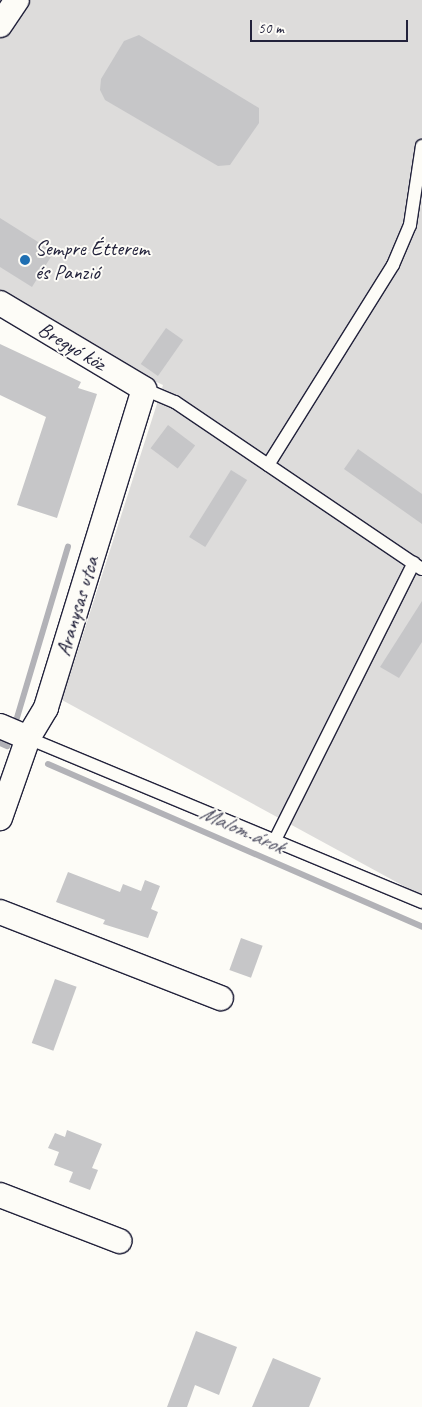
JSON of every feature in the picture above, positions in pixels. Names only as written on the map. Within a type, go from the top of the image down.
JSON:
[{"type":"street","points":[[0,25],[17,0]]},
{"type":"street","name":"Bregyó köz","points":[[0,303],[144,389]]},
{"type":"street","name":"Aranysas utca","points":[[2,804],[28,738],[46,708],[144,389]]},
{"type":"street","points":[[0,726],[28,738]]},
{"type":"street","points":[[0,912],[221,998]]},
{"type":"street","points":[[0,1195],[119,1241]]},
{"type":"lane","points":[[268,465],[394,265],[410,224],[422,146]]},
{"type":"lane","points":[[144,389],[175,402],[418,566],[275,840]]},
{"type":"lane","points":[[28,738],[422,902]]},
{"type":"shaded area","points":[[0,0],[422,0],[422,896],[62,700],[163,385],[0,309]]},
{"type":"building","points":[[139,35],[259,108],[259,123],[230,165],[218,166],[105,100],[100,90],[101,79],[124,41]]},
{"type":"building","name":"Sempre Étterem és Panzió","points":[[0,218],[54,252],[32,287],[0,267]]},
{"type":"building","points":[[166,328],[183,340],[158,376],[141,364]]},
{"type":"building","points":[[0,344],[81,382],[78,388],[97,394],[57,518],[17,505],[46,417],[0,395]]},
{"type":"building","points":[[168,425],[195,445],[178,469],[151,448]]},
{"type":"building","points":[[358,449],[422,494],[422,524],[344,469]]},
{"type":"building","points":[[231,470],[247,480],[205,547],[189,537]]},
{"type":"building","points":[[422,601],[422,642],[399,678],[380,667]]},
{"type":"building","points":[[68,872],[120,892],[123,884],[141,891],[145,880],[160,886],[151,909],[158,912],[148,938],[103,924],[105,920],[56,902]]},
{"type":"building","points":[[241,938],[263,946],[251,978],[229,970]]},
{"type":"building","points":[[55,979],[77,987],[53,1051],[32,1043]]},
{"type":"building","points":[[67,1130],[102,1144],[92,1168],[98,1170],[90,1190],[69,1182],[73,1172],[54,1165],[59,1152],[48,1148],[55,1133],[65,1137]]},
{"type":"building","points":[[196,1331],[237,1347],[219,1395],[195,1385],[187,1407],[167,1407]]},
{"type":"building","points":[[273,1358],[321,1378],[309,1407],[252,1407]]},
{"type":"waterway","points":[[16,721],[68,547]]},
{"type":"waterway","name":"Malom árok","points":[[0,743],[7,746]]},
{"type":"waterway","name":"Malom árok","points":[[48,764],[422,927]]},
{"type":"place","name":"Sempre Étterem és Panzió","points":[[25,260]]}]
